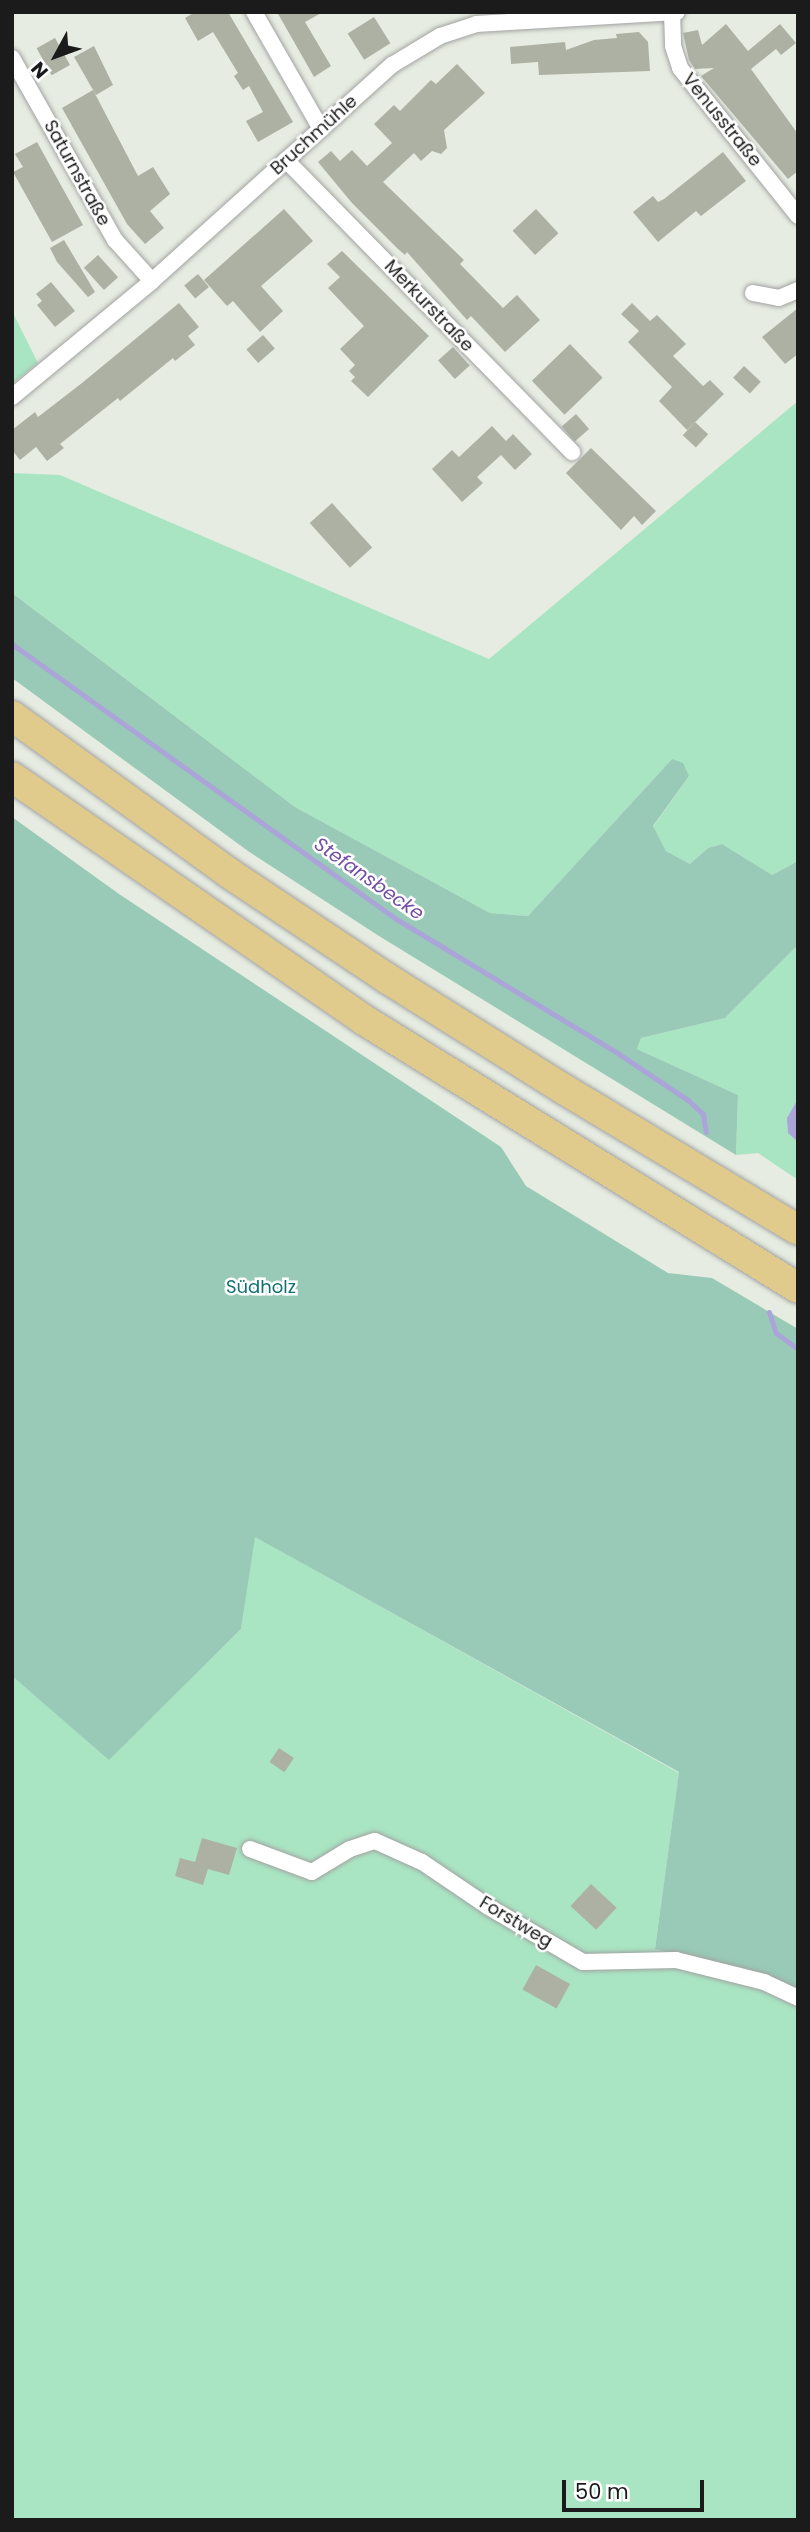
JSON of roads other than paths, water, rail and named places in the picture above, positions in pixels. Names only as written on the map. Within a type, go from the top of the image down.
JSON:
[{"type":"highway","points":[[12,716],[229,873],[388,979],[562,1088],[798,1230]]},
{"type":"highway","points":[[12,777],[364,1020],[798,1288]]},
{"type":"street","points":[[254,12],[321,129]]},
{"type":"street","name":"Bruchmühle","points":[[12,397],[152,282],[392,65],[440,36],[476,24],[519,17],[677,12]]},
{"type":"street","name":"Venusstraße","points":[[672,13],[673,46],[680,68],[798,216]]},
{"type":"street","name":"Saturnstraße","points":[[12,58],[115,240],[152,282]]},
{"type":"street","name":"Merkurstraße","points":[[286,160],[572,452]]},
{"type":"street","points":[[753,293],[779,298],[798,290]]},
{"type":"street","name":"Forstweg","points":[[250,1849],[312,1872],[350,1849],[375,1841],[422,1862],[487,1906],[583,1962],[676,1959],[764,1982],[798,1998]]},
{"type":"waterway","name":"Stefansbecke","points":[[12,644],[398,920],[619,1054],[688,1100],[703,1114],[706,1132]]},
{"type":"waterway","name":"Stefansbecke","points":[[769,1312],[776,1333],[798,1349]]},
{"type":"park label","name":"Südholz","points":[[261,1287]]}]
